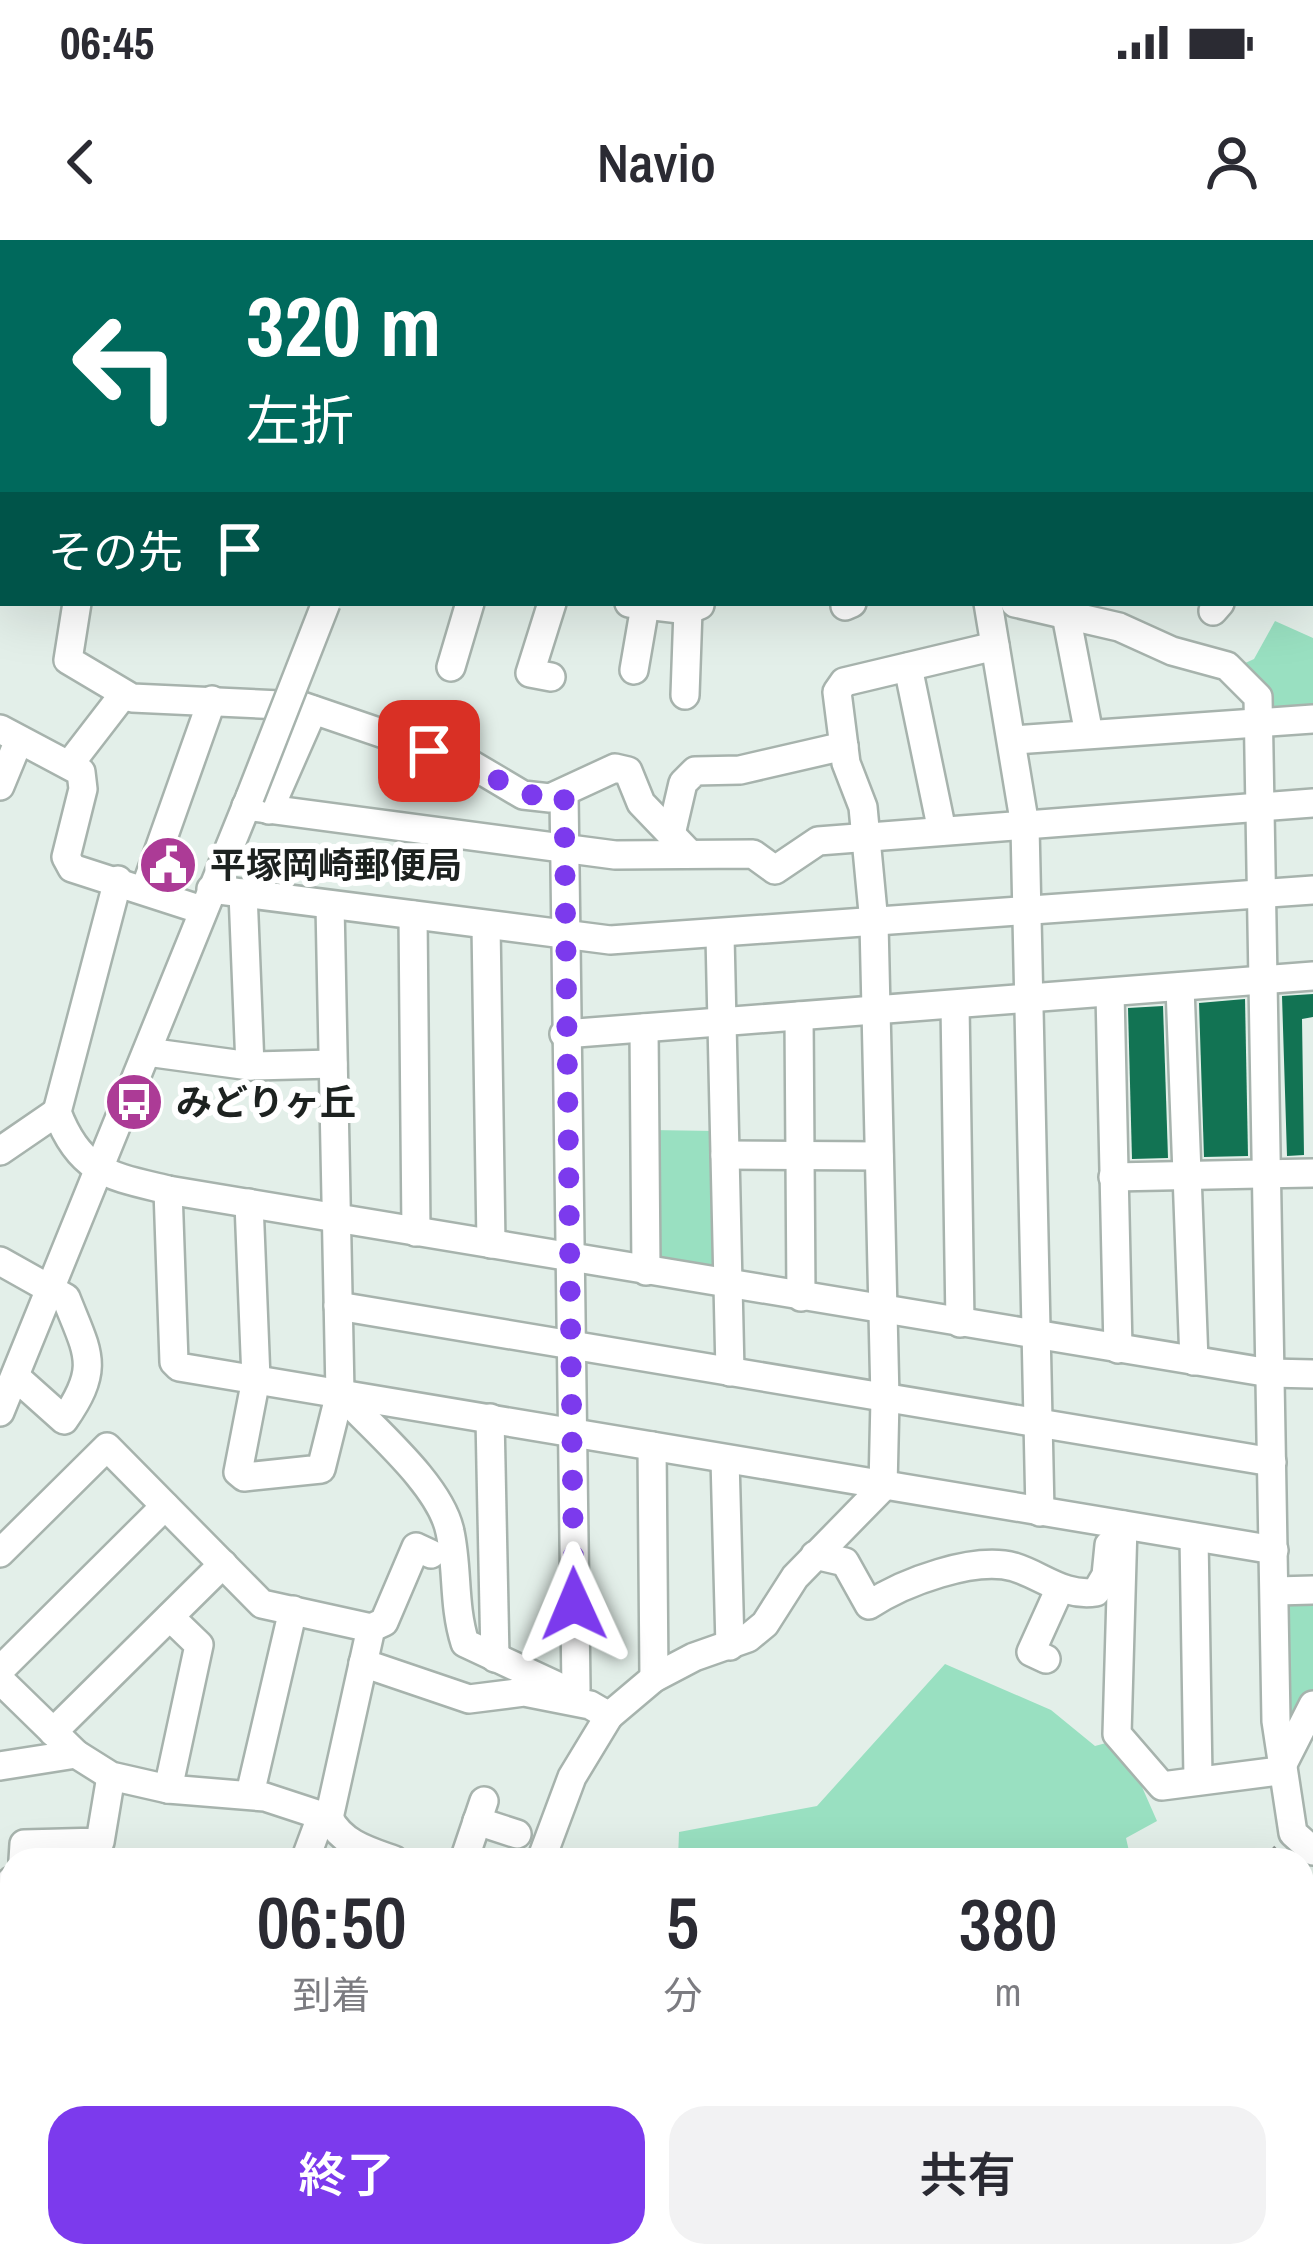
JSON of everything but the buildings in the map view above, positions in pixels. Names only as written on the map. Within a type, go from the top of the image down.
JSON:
[{"type":"street","points":[[77,606],[68,660],[123,694],[269,701],[314,710],[469,763],[524,795],[564,794],[615,768],[628,771],[641,802],[681,841]]},
{"type":"street","points":[[255,804],[325,606]]},
{"type":"street","points":[[448,654],[469,606]]},
{"type":"street","points":[[551,606],[530,673],[551,676]]},
{"type":"street","points":[[634,670],[637,606]]},
{"type":"street","points":[[988,606],[1025,826],[1040,1512]]},
{"type":"street","points":[[1028,606],[1119,627],[1172,651],[1227,665],[1258,697],[1279,1772],[1306,1847]]},
{"type":"street","points":[[685,695],[676,660],[696,607]]},
{"type":"street","points":[[1066,615],[1089,734]]},
{"type":"street","points":[[545,1848],[572,1777],[614,1712],[654,1678],[694,1657],[730,1646],[765,1624],[815,1555],[883,1486],[886,1399],[874,923],[866,837],[844,746],[837,692],[844,682],[994,646]]},
{"type":"street","points":[[908,667],[942,831]]},
{"type":"street","points":[[69,765],[123,694]]},
{"type":"street","points":[[212,700],[131,885],[57,1112],[67,1138],[99,1173],[168,1190],[883,1311],[1270,1373],[1313,1374]]},
{"type":"street","points":[[0,1412],[206,900],[255,804],[314,710]]},
{"type":"street","points":[[1014,740],[1313,718]]},
{"type":"street","points":[[0,786],[10,735],[81,772],[83,789],[66,856],[72,868],[131,885],[206,900],[243,893],[610,940],[719,936],[1313,890]]},
{"type":"street","points":[[681,841],[683,782],[695,772],[740,770],[844,746]]},
{"type":"street","points":[[564,794],[576,1690]]},
{"type":"street","points":[[255,804],[615,855],[681,841],[753,854],[775,870],[818,841],[1313,802]]},
{"type":"street","points":[[243,893],[250,1066]]},
{"type":"street","points":[[249,1203],[256,1379],[238,1472],[244,1477],[321,1469],[340,1393],[330,905]]},
{"type":"street","points":[[413,915],[416,1232]]},
{"type":"street","points":[[486,925],[490,1244]]},
{"type":"street","points":[[719,936],[730,1372]]},
{"type":"street","points":[[564,1034],[1313,976]]},
{"type":"street","points":[[1180,987],[1194,1361]]},
{"type":"street","points":[[1110,993],[1118,1349]]},
{"type":"street","points":[[955,1005],[960,1323]]},
{"type":"street","points":[[799,1016],[801,1297]]},
{"type":"street","points":[[644,1028],[646,1270]]},
{"type":"street","points":[[147,1052],[250,1066],[333,1064]]},
{"type":"street","points":[[5,1140],[57,1112]]},
{"type":"street","points":[[725,1155],[880,1156]]},
{"type":"street","points":[[1113,1177],[1313,1173]]},
{"type":"street","points":[[168,1190],[174,1362],[1274,1550]]},
{"type":"street","points":[[0,1261],[66,1298],[91,1361],[87,1387],[64,1420],[17,1378]]},
{"type":"street","points":[[338,1306],[1272,1462]]},
{"type":"street","points":[[340,1393],[440,1502],[450,1532],[455,1612],[465,1643],[547,1684],[595,1691],[614,1712]]},
{"type":"street","points":[[490,1418],[495,1658]]},
{"type":"street","points":[[652,1446],[654,1678]]},
{"type":"street","points":[[0,1553],[107,1447],[262,1604],[371,1628],[384,1622],[416,1547],[431,1554]]},
{"type":"street","points":[[725,1459],[730,1646]]},
{"type":"street","points":[[0,1670],[165,1506]]},
{"type":"street","points":[[815,1555],[845,1562],[869,1605],[910,1583],[984,1561],[1017,1568],[1079,1595],[1096,1592],[1106,1575],[1117,1524]]},
{"type":"street","points":[[1117,1524],[1117,1734],[1162,1786],[1198,1778],[1279,1772]]},
{"type":"street","points":[[1194,1537],[1198,1778]]},
{"type":"street","points":[[53,1732],[223,1564]]},
{"type":"street","points":[[1046,1659],[1030,1652],[1060,1588]]},
{"type":"street","points":[[1276,1591],[1313,1590]]},
{"type":"street","points":[[250,1794],[293,1610]]},
{"type":"street","points":[[168,1789],[200,1645],[170,1617]]},
{"type":"street","points":[[311,1848],[325,1818],[371,1628]]},
{"type":"street","points":[[363,1663],[470,1700],[524,1692],[614,1712]]},
{"type":"street","points":[[0,1680],[76,1754],[111,1776],[168,1789],[250,1794],[325,1818],[360,1848]]},
{"type":"street","points":[[1279,1772],[1313,1705]]},
{"type":"street","points":[[0,1766],[76,1754]]},
{"type":"street","points":[[99,1848],[111,1776]]},
{"type":"street","points":[[468,1848],[481,1811],[517,1834]]},
{"type":"street","points":[[1306,1847],[1313,1813]]},
{"type":"street","points":[[24,1848],[24,1844],[84,1848]]},
{"type":"green space","points":[[1275,621],[1313,638],[1313,711],[1265,715],[1241,665],[1254,659]]},
{"type":"green space","points":[[650,1130],[716,1131],[718,1275],[659,1267]]},
{"type":"green space","points":[[1290,1595],[1313,1595],[1313,1700],[1297,1726],[1284,1718],[1284,1607]]},
{"type":"green space","points":[[945,1664],[1051,1710],[1095,1746],[1106,1743],[1135,1771],[1157,1821],[1126,1838],[1128,1848],[678,1848],[679,1832],[817,1806]]},
{"type":"place","name":"平塚岡崎郵便局","points":[[168,865]]},
{"type":"place","name":"みどりヶ丘","points":[[134,1102]]},
{"type":"route","points":[[429,751],[469,763],[524,795],[550,798],[564,794],[574,1604]]}]
